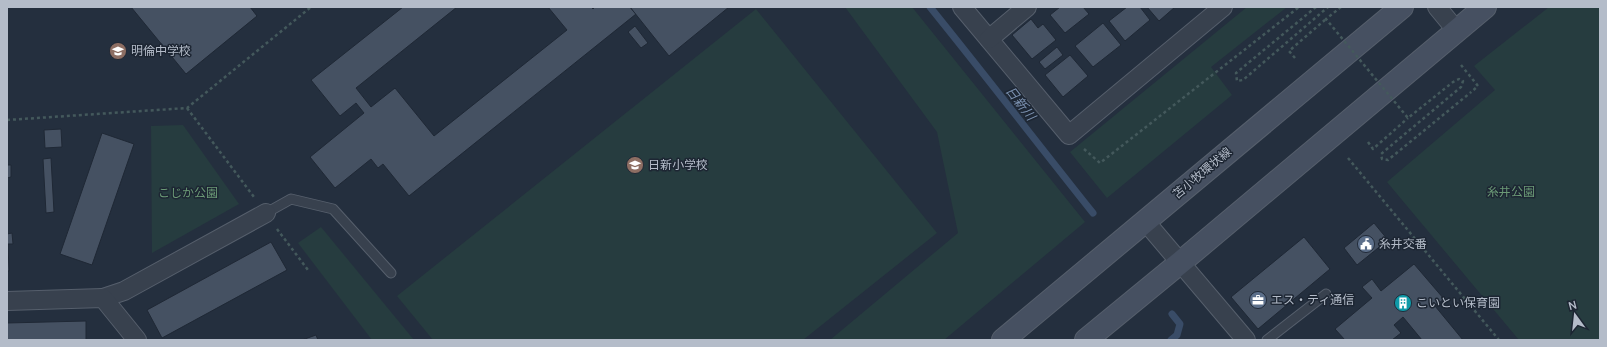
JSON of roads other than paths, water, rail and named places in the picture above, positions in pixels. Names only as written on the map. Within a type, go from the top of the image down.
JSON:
[{"type":"main road","name":"苫小牧環状線","points":[[1003,340],[1402,7]]},
{"type":"main road","points":[[1086,340],[1485,7]]},
{"type":"street","points":[[962,7],[1069,135],[1223,7]]},
{"type":"street","points":[[989,39],[1027,7]]},
{"type":"street","points":[[1437,7],[1456,30]]},
{"type":"street","points":[[7,301],[103,298],[124,291],[266,213]]},
{"type":"street","points":[[1145,221],[1246,340]]},
{"type":"street","points":[[103,298],[137,340]]},
{"type":"lane","points":[[266,213],[291,198],[333,208],[391,273]]},
{"type":"lane","points":[[1266,340],[1326,294]]},
{"type":"waterway","name":"日新川","points":[[930,7],[1093,213]]},
{"type":"waterway","name":"日新川","points":[[1171,340],[1177,335],[1180,324],[1172,314]]},
{"type":"place","name":"明倫中学校","points":[[118,51]]},
{"type":"place","name":"日新小学校","points":[[635,165]]},
{"type":"place","name":"糸井交番","points":[[1366,244]]},
{"type":"place","name":"エス・ティ通信","points":[[1258,300]]},
{"type":"place","name":"こいとい保育園","points":[[1403,303]]},
{"type":"park label","name":"糸井公園","points":[[1511,192]]},
{"type":"park label","name":"こじか公園","points":[[188,193]]}]
